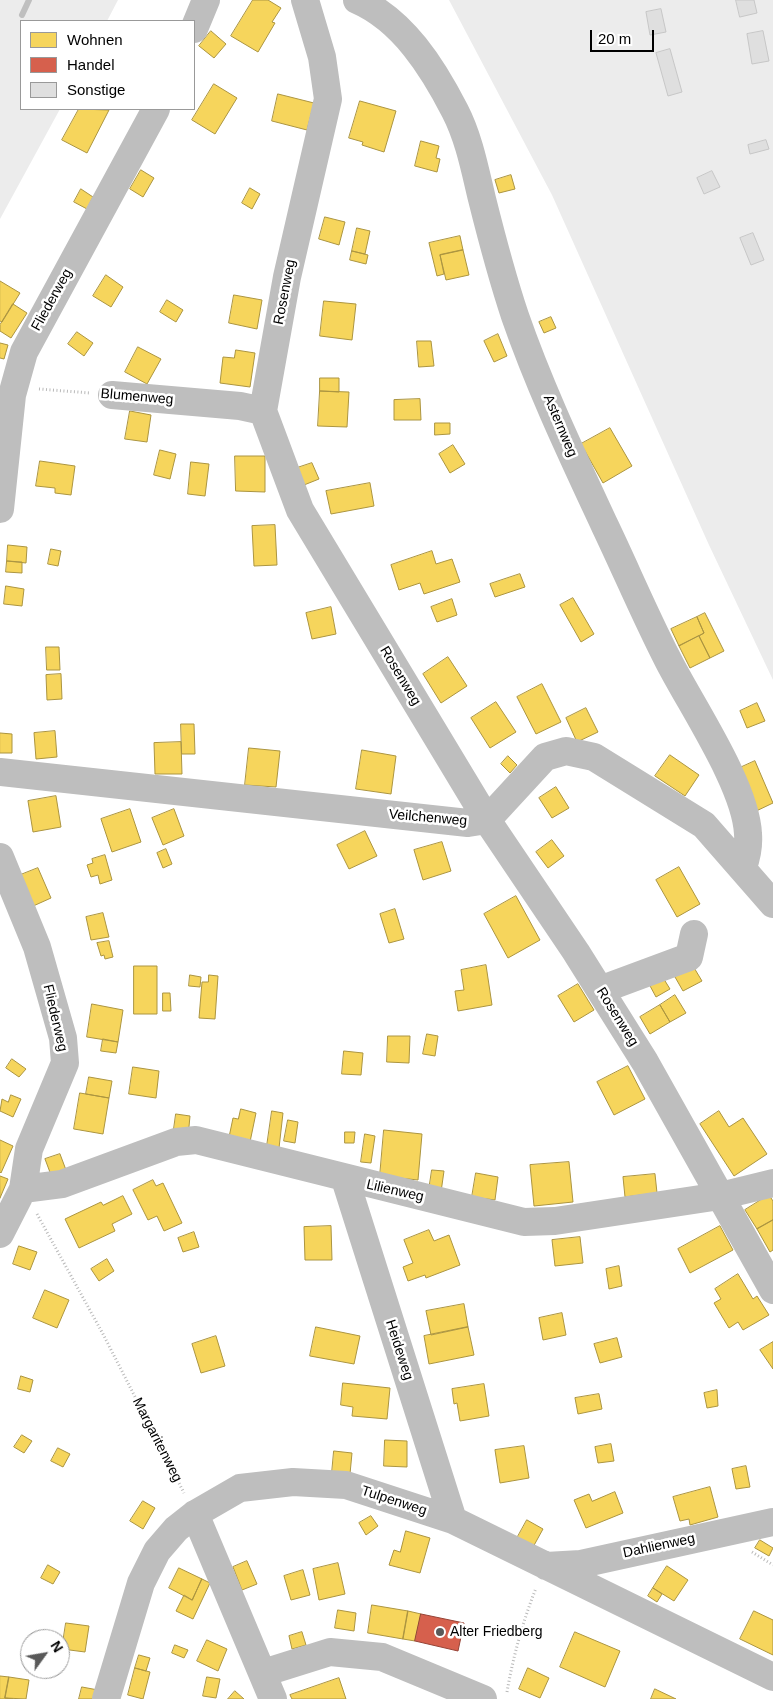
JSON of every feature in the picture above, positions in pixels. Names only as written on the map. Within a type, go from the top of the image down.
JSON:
[{"type":"street","points":[[195,27],[206,0]]},
{"type":"street","name":"Rosenweg","points":[[304,0],[322,57],[328,99],[287,278],[263,411],[300,510],[487,820],[600,990],[645,1062],[773,1290]]},
{"type":"street","name":"Asternweg","points":[[357,0],[371,6],[406,35],[434,73],[456,114],[472,158],[503,281],[522,336],[569,449],[667,658],[722,759],[741,800],[748,832],[748,852],[743,867]]},
{"type":"street","name":"Fliederweg","points":[[0,508],[12,395],[24,352],[155,110]]},
{"type":"street","name":"Blumenweg","points":[[112,395],[240,406],[263,411]]},
{"type":"street","name":"Veilchenweg","points":[[0,772],[468,823],[487,820],[546,758],[566,751],[594,758],[704,825],[743,867],[773,904]]},
{"type":"street","name":"Fliederweg","points":[[0,857],[37,947],[63,1038],[65,1064],[29,1150],[23,1189],[0,1234]]},
{"type":"street","points":[[600,990],[689,957],[694,934]]},
{"type":"street","name":"Lilienweg","points":[[23,1189],[62,1184],[176,1142],[196,1140],[345,1179],[524,1222],[555,1221],[720,1196],[773,1183]]},
{"type":"street","name":"Heideweg","points":[[345,1179],[453,1520]]},
{"type":"street","name":"Tulpenweg","points":[[106,1699],[141,1583],[157,1551],[176,1529],[195,1514],[240,1488],[293,1482],[346,1486],[453,1520],[773,1678]]},
{"type":"street","points":[[195,1514],[273,1699]]},
{"type":"street","name":"Dahlienweg","points":[[544,1566],[581,1564],[773,1522]]},
{"type":"street","points":[[262,1674],[330,1652],[382,1657],[483,1699]]},
{"type":"path","name":"Blumenweg","points":[[12,395],[41,389],[112,395]]},
{"type":"path","name":"Margaritenweg","points":[[23,1189],[103,1334],[195,1514]]},
{"type":"path","points":[[506,1699],[511,1670],[527,1612],[544,1566]]},
{"type":"shaded area","points":[[0,0],[118,0],[108,20],[20,20],[20,110],[59,110],[0,219]]},
{"type":"shaded area","points":[[449,0],[773,0],[773,680],[709,545],[552,195]]},
{"type":"building: Wohnen","points":[[253,0],[268,0],[281,8],[272,22],[275,23],[258,52],[231,36]]},
{"type":"building: Wohnen","points":[[211,31],[226,44],[214,58],[199,46]]},
{"type":"building: Wohnen","points":[[214,84],[237,98],[215,134],[192,120]]},
{"type":"building: Wohnen","points":[[278,94],[314,103],[307,130],[272,121]]},
{"type":"building: Wohnen","points":[[360,101],[396,111],[384,152],[362,145],[363,142],[349,138]]},
{"type":"building: Wohnen","points":[[78,110],[109,110],[87,153],[62,140]]},
{"type":"building: Wohnen","points":[[421,141],[439,146],[436,158],[440,159],[437,172],[415,166]]},
{"type":"building: Wohnen","points":[[141,170],[154,178],[143,197],[130,189]]},
{"type":"building: Wohnen","points":[[511,175],[515,189],[499,193],[495,180]]},
{"type":"building: Wohnen","points":[[250,188],[260,194],[252,209],[242,203]]},
{"type":"building: Wohnen","points":[[81,189],[93,197],[87,209],[74,202]]},
{"type":"building: Wohnen","points":[[325,217],[345,222],[339,245],[319,239]]},
{"type":"building: Wohnen","points":[[357,228],[370,231],[365,254],[352,251]]},
{"type":"building: Wohnen","points":[[460,236],[463,250],[440,255],[444,274],[437,276],[429,243]]},
{"type":"building: Wohnen","points":[[463,250],[469,275],[446,280],[440,255]]},
{"type":"building: Wohnen","points":[[352,251],[368,255],[366,264],[350,260]]},
{"type":"building: Wohnen","points":[[106,275],[123,287],[111,307],[93,296]]},
{"type":"building: Wohnen","points":[[0,281],[20,293],[2,322],[0,321]]},
{"type":"building: Wohnen","points":[[234,295],[262,300],[257,329],[229,323]]},
{"type":"building: Wohnen","points":[[167,300],[183,310],[176,322],[160,312]]},
{"type":"building: Wohnen","points":[[324,301],[356,304],[352,340],[320,336]]},
{"type":"building: Wohnen","points":[[13,304],[27,313],[11,338],[0,331],[0,325]]},
{"type":"building: Wohnen","points":[[551,317],[556,328],[544,333],[539,322]]},
{"type":"building: Wohnen","points":[[77,332],[93,343],[84,356],[68,344]]},
{"type":"building: Wohnen","points":[[498,334],[507,356],[494,362],[484,341]]},
{"type":"building: Wohnen","points":[[417,341],[431,341],[434,366],[419,367]]},
{"type":"building: Wohnen","points":[[0,343],[8,345],[4,359],[0,358]]},
{"type":"building: Wohnen","points":[[138,347],[161,359],[147,384],[125,372]]},
{"type":"building: Wohnen","points":[[236,350],[255,353],[250,387],[220,383],[223,357],[234,358]]},
{"type":"building: Wohnen","points":[[320,378],[339,378],[339,392],[320,391]]},
{"type":"building: Wohnen","points":[[320,391],[349,392],[347,427],[318,426]]},
{"type":"building: Wohnen","points":[[420,399],[421,420],[394,420],[394,400]]},
{"type":"building: Wohnen","points":[[130,411],[151,415],[147,442],[125,439]]},
{"type":"building: Wohnen","points":[[435,423],[450,423],[450,434],[435,435]]},
{"type":"building: Wohnen","points":[[610,428],[632,466],[603,483],[581,444]]},
{"type":"building: Wohnen","points":[[453,445],[465,464],[450,473],[439,454]]},
{"type":"building: Wohnen","points":[[160,450],[176,454],[170,479],[154,475]]},
{"type":"building: Wohnen","points":[[235,456],[265,456],[265,492],[236,491]]},
{"type":"building: Wohnen","points":[[40,461],[75,466],[71,495],[55,493],[55,488],[36,486]]},
{"type":"building: Wohnen","points":[[191,462],[209,464],[205,496],[188,494]]},
{"type":"building: Wohnen","points":[[312,463],[319,479],[304,485],[297,468]]},
{"type":"building: Wohnen","points":[[370,483],[374,506],[331,514],[326,491]]},
{"type":"building: Wohnen","points":[[275,525],[277,565],[254,566],[252,526]]},
{"type":"building: Wohnen","points":[[8,545],[27,547],[26,563],[7,561]]},
{"type":"building: Wohnen","points":[[51,549],[61,551],[58,566],[48,564]]},
{"type":"building: Wohnen","points":[[432,551],[436,564],[452,559],[460,582],[424,594],[420,583],[399,590],[391,565]]},
{"type":"building: Wohnen","points":[[7,561],[22,562],[22,573],[6,572]]},
{"type":"building: Wohnen","points":[[520,574],[525,587],[495,597],[490,584]]},
{"type":"building: Wohnen","points":[[6,586],[24,589],[22,606],[4,604]]},
{"type":"building: Wohnen","points":[[573,598],[594,634],[581,642],[560,605]]},
{"type":"building: Wohnen","points":[[452,599],[457,615],[437,622],[431,607]]},
{"type":"building: Wohnen","points":[[331,607],[336,634],[312,639],[306,613]]},
{"type":"building: Wohnen","points":[[705,613],[724,651],[710,658],[699,636],[704,633],[697,617]]},
{"type":"building: Wohnen","points":[[697,617],[704,633],[679,646],[671,629]]},
{"type":"building: Wohnen","points":[[699,636],[710,658],[690,668],[679,646]]},
{"type":"building: Wohnen","points":[[46,647],[59,647],[60,670],[47,670]]},
{"type":"building: Wohnen","points":[[448,657],[467,686],[441,703],[423,674]]},
{"type":"building: Wohnen","points":[[61,674],[62,699],[47,700],[46,675]]},
{"type":"building: Wohnen","points":[[542,684],[561,722],[536,734],[517,697]]},
{"type":"building: Wohnen","points":[[496,702],[516,732],[490,748],[471,718]]},
{"type":"building: Wohnen","points":[[757,703],[765,721],[747,728],[740,711]]},
{"type":"building: Wohnen","points":[[586,708],[598,732],[577,742],[566,718]]},
{"type":"building: Wohnen","points":[[181,724],[194,724],[195,754],[182,754]]},
{"type":"building: Wohnen","points":[[55,731],[57,757],[36,759],[34,733]]},
{"type":"building: Wohnen","points":[[0,733],[12,734],[12,753],[0,753]]},
{"type":"building: Wohnen","points":[[181,742],[182,774],[155,774],[154,743]]},
{"type":"building: Wohnen","points":[[249,748],[280,751],[276,787],[245,785]]},
{"type":"building: Wohnen","points":[[362,750],[396,756],[391,794],[356,789]]},
{"type":"building: Wohnen","points":[[670,755],[699,775],[685,796],[655,776]]},
{"type":"building: Wohnen","points":[[508,756],[517,765],[510,773],[501,764]]},
{"type":"building: Wohnen","points":[[755,761],[773,803],[752,813],[733,771]]},
{"type":"building: Wohnen","points":[[556,787],[569,808],[552,818],[539,798]]},
{"type":"building: Wohnen","points":[[56,796],[61,827],[33,832],[28,801]]},
{"type":"building: Wohnen","points":[[130,809],[141,842],[112,852],[101,819]]},
{"type":"building: Wohnen","points":[[174,809],[184,836],[163,845],[152,818]]},
{"type":"building: Wohnen","points":[[365,831],[377,856],[349,869],[337,845]]},
{"type":"building: Wohnen","points":[[552,840],[564,856],[548,868],[536,852]]},
{"type":"building: Wohnen","points":[[442,842],[451,871],[423,880],[414,850]]},
{"type":"building: Wohnen","points":[[166,849],[172,864],[163,868],[157,853]]},
{"type":"building: Wohnen","points":[[105,855],[112,880],[100,884],[98,875],[91,877],[87,865],[93,863],[92,859]]},
{"type":"building: Wohnen","points":[[679,867],[700,904],[677,917],[656,880]]},
{"type":"building: Wohnen","points":[[38,868],[51,898],[31,907],[18,876]]},
{"type":"building: Wohnen","points":[[516,896],[540,940],[508,958],[484,914]]},
{"type":"building: Wohnen","points":[[395,909],[404,939],[389,943],[380,914]]},
{"type":"building: Wohnen","points":[[103,913],[109,937],[91,940],[86,917]]},
{"type":"building: Wohnen","points":[[109,941],[113,957],[105,959],[104,955],[101,956],[97,943]]},
{"type":"building: Wohnen","points":[[486,965],[492,1005],[458,1011],[455,991],[464,990],[461,970]]},
{"type":"building: Wohnen","points":[[134,966],[157,966],[157,1014],[134,1014]]},
{"type":"building: Wohnen","points":[[693,966],[702,981],[683,991],[675,977]]},
{"type":"building: Wohnen","points":[[190,975],[201,977],[200,987],[189,986]]},
{"type":"building: Wohnen","points":[[209,975],[218,976],[215,1019],[199,1018],[202,982],[208,982]]},
{"type":"building: Wohnen","points":[[662,976],[670,989],[656,997],[649,984]]},
{"type":"building: Wohnen","points":[[578,984],[594,1010],[574,1022],[558,996]]},
{"type":"building: Wohnen","points":[[163,993],[170,993],[171,1011],[163,1011]]},
{"type":"building: Wohnen","points":[[675,995],[686,1013],[670,1022],[660,1005]]},
{"type":"building: Wohnen","points":[[92,1004],[123,1010],[118,1042],[87,1037]]},
{"type":"building: Wohnen","points":[[660,1005],[670,1022],[650,1034],[640,1017]]},
{"type":"building: Wohnen","points":[[427,1034],[438,1036],[435,1056],[423,1054]]},
{"type":"building: Wohnen","points":[[388,1036],[410,1036],[409,1063],[387,1062]]},
{"type":"building: Wohnen","points":[[103,1039],[118,1042],[116,1053],[101,1051]]},
{"type":"building: Wohnen","points":[[344,1051],[363,1053],[361,1075],[342,1074]]},
{"type":"building: Wohnen","points":[[12,1059],[26,1069],[19,1077],[6,1068]]},
{"type":"building: Wohnen","points":[[628,1066],[645,1099],[614,1115],[597,1082]]},
{"type":"building: Wohnen","points":[[133,1067],[159,1071],[156,1098],[129,1094]]},
{"type":"building: Wohnen","points":[[89,1077],[112,1081],[109,1098],[86,1094]]},
{"type":"building: Wohnen","points":[[80,1093],[109,1098],[103,1134],[74,1129]]},
{"type":"building: Wohnen","points":[[11,1095],[21,1099],[13,1117],[0,1111],[2,1099],[8,1102]]},
{"type":"building: Wohnen","points":[[241,1109],[256,1113],[250,1142],[228,1142],[233,1118],[238,1119]]},
{"type":"building: Wohnen","points":[[272,1111],[283,1113],[279,1148],[267,1146]]},
{"type":"building: Wohnen","points":[[719,1111],[729,1127],[743,1118],[767,1154],[734,1176],[700,1124]]},
{"type":"building: Wohnen","points":[[176,1114],[190,1116],[188,1137],[173,1136]]},
{"type":"building: Wohnen","points":[[288,1120],[298,1122],[295,1143],[284,1141]]},
{"type":"building: Wohnen","points":[[384,1130],[422,1134],[418,1180],[380,1176]]},
{"type":"building: Wohnen","points":[[345,1132],[355,1132],[354,1143],[345,1143]]},
{"type":"building: Wohnen","points":[[365,1134],[375,1136],[371,1163],[361,1162]]},
{"type":"building: Wohnen","points":[[0,1140],[13,1146],[1,1173],[0,1172]]},
{"type":"building: Wohnen","points":[[60,1154],[66,1170],[51,1175],[45,1159]]},
{"type":"building: Wohnen","points":[[569,1162],[573,1202],[534,1206],[530,1165]]},
{"type":"building: Wohnen","points":[[432,1170],[444,1171],[441,1192],[429,1190]]},
{"type":"building: Wohnen","points":[[476,1173],[498,1177],[495,1200],[472,1197]]},
{"type":"building: Wohnen","points":[[655,1174],[657,1193],[625,1197],[623,1177]]},
{"type":"building: Wohnen","points":[[0,1176],[8,1179],[0,1198]]},
{"type":"building: Wohnen","points":[[153,1180],[156,1186],[163,1183],[182,1223],[164,1231],[157,1216],[148,1220],[133,1190]]},
{"type":"building: Wohnen","points":[[769,1195],[773,1201],[773,1220],[757,1229],[745,1210]]},
{"type":"building: Wohnen","points":[[123,1196],[132,1214],[112,1224],[115,1231],[79,1248],[65,1219],[101,1202],[103,1205]]},
{"type":"building: Wohnen","points":[[773,1220],[773,1250],[770,1252],[757,1229]]},
{"type":"building: Wohnen","points":[[331,1226],[332,1260],[305,1260],[304,1227]]},
{"type":"building: Wohnen","points":[[720,1226],[733,1250],[690,1273],[678,1249]]},
{"type":"building: Wohnen","points":[[429,1230],[434,1241],[449,1235],[460,1265],[426,1278],[425,1275],[408,1281],[403,1267],[413,1263],[404,1240]]},
{"type":"building: Wohnen","points":[[194,1232],[199,1247],[183,1252],[178,1238]]},
{"type":"building: Wohnen","points":[[580,1237],[583,1263],[555,1266],[552,1240]]},
{"type":"building: Wohnen","points":[[19,1246],[37,1252],[30,1270],[13,1264]]},
{"type":"building: Wohnen","points":[[107,1259],[114,1271],[99,1281],[91,1269]]},
{"type":"building: Wohnen","points":[[619,1266],[622,1286],[609,1289],[606,1269]]},
{"type":"building: Wohnen","points":[[738,1274],[753,1299],[757,1296],[769,1315],[743,1330],[738,1322],[729,1328],[714,1303],[721,1299],[715,1289]]},
{"type":"building: Wohnen","points":[[45,1290],[69,1300],[57,1328],[33,1318]]},
{"type":"building: Wohnen","points":[[464,1304],[468,1327],[431,1335],[426,1311]]},
{"type":"building: Wohnen","points":[[562,1313],[566,1335],[543,1340],[539,1318]]},
{"type":"building: Wohnen","points":[[316,1327],[360,1336],[354,1364],[310,1356]]},
{"type":"building: Wohnen","points":[[468,1327],[474,1355],[429,1364],[424,1336]]},
{"type":"building: Wohnen","points":[[216,1336],[225,1366],[201,1373],[192,1344]]},
{"type":"building: Wohnen","points":[[617,1338],[622,1357],[600,1363],[594,1344]]},
{"type":"building: Wohnen","points":[[773,1342],[773,1369],[760,1350]]},
{"type":"building: Wohnen","points":[[21,1376],[33,1380],[30,1392],[18,1389]]},
{"type":"building: Wohnen","points":[[343,1383],[390,1388],[387,1419],[352,1416],[353,1407],[341,1405]]},
{"type":"building: Wohnen","points":[[484,1384],[489,1416],[460,1421],[457,1403],[454,1404],[452,1389]]},
{"type":"building: Wohnen","points":[[717,1390],[718,1406],[707,1408],[704,1393]]},
{"type":"building: Wohnen","points":[[599,1394],[602,1409],[578,1414],[575,1398]]},
{"type":"building: Wohnen","points":[[22,1435],[32,1441],[24,1453],[14,1447]]},
{"type":"building: Wohnen","points":[[385,1440],[407,1441],[407,1467],[384,1466]]},
{"type":"building: Wohnen","points":[[611,1444],[614,1461],[598,1463],[595,1447]]},
{"type":"building: Wohnen","points":[[524,1446],[529,1478],[500,1483],[495,1450]]},
{"type":"building: Wohnen","points":[[58,1448],[70,1454],[63,1467],[51,1461]]},
{"type":"building: Wohnen","points":[[334,1451],[352,1453],[350,1474],[332,1473]]},
{"type":"building: Wohnen","points":[[746,1466],[750,1487],[736,1489],[732,1469]]},
{"type":"building: Wohnen","points":[[710,1487],[718,1517],[690,1525],[689,1519],[680,1521],[673,1497]]},
{"type":"building: Wohnen","points":[[615,1492],[623,1513],[586,1528],[574,1500],[589,1494],[592,1501]]},
{"type":"building: Wohnen","points":[[143,1501],[155,1508],[143,1529],[130,1521]]},
{"type":"building: Wohnen","points":[[371,1516],[378,1526],[366,1535],[359,1523]]},
{"type":"building: Wohnen","points":[[527,1520],[543,1529],[532,1549],[516,1540]]},
{"type":"building: Wohnen","points":[[406,1531],[430,1538],[420,1573],[389,1565],[394,1550],[400,1552]]},
{"type":"building: Wohnen","points":[[760,1540],[773,1548],[769,1556],[755,1548]]},
{"type":"building: Wohnen","points":[[247,1561],[257,1584],[242,1590],[233,1567]]},
{"type":"building: Wohnen","points":[[338,1563],[345,1594],[319,1600],[313,1569]]},
{"type":"building: Wohnen","points":[[48,1565],[60,1572],[53,1584],[41,1578]]},
{"type":"building: Wohnen","points":[[667,1566],[688,1580],[674,1601],[653,1588]]},
{"type":"building: Wohnen","points":[[179,1568],[202,1579],[192,1600],[169,1588]]},
{"type":"building: Wohnen","points":[[303,1570],[310,1595],[291,1600],[284,1576]]},
{"type":"building: Wohnen","points":[[202,1579],[210,1583],[193,1619],[176,1611],[184,1595],[192,1600]]},
{"type":"building: Wohnen","points":[[653,1588],[662,1594],[657,1602],[648,1596]]},
{"type":"building: Wohnen","points":[[372,1605],[408,1611],[403,1639],[368,1633]]},
{"type":"building: Wohnen","points":[[338,1610],[356,1613],[354,1631],[335,1628]]},
{"type":"building: Wohnen","points":[[408,1611],[421,1614],[415,1641],[403,1639]]},
{"type":"building: Wohnen","points":[[754,1611],[773,1620],[773,1655],[740,1639]]},
{"type":"building: Wohnen","points":[[66,1623],[89,1626],[85,1652],[70,1650],[70,1629],[65,1629]]},
{"type":"building: Wohnen","points":[[302,1632],[306,1645],[292,1649],[289,1636]]},
{"type":"building: Wohnen","points":[[575,1632],[620,1651],[605,1687],[560,1667]]},
{"type":"building: Wohnen","points":[[207,1640],[227,1649],[218,1671],[197,1661]]},
{"type":"building: Wohnen","points":[[175,1645],[188,1650],[184,1658],[172,1653]]},
{"type":"building: Wohnen","points":[[139,1655],[150,1658],[146,1671],[135,1668]]},
{"type":"building: Wohnen","points":[[135,1668],[150,1672],[143,1699],[128,1695]]},
{"type":"building: Wohnen","points":[[528,1668],[549,1678],[540,1698],[519,1689]]},
{"type":"building: Wohnen","points":[[0,1676],[9,1677],[5,1698],[13,1699],[0,1699]]},
{"type":"building: Wohnen","points":[[9,1677],[29,1680],[26,1699],[5,1698]]},
{"type":"building: Wohnen","points":[[207,1677],[220,1679],[216,1698],[203,1696]]},
{"type":"building: Wohnen","points":[[339,1678],[346,1699],[292,1699],[290,1695]]},
{"type":"building: Wohnen","points":[[82,1687],[98,1690],[96,1699],[79,1699]]},
{"type":"building: Wohnen","points":[[655,1689],[676,1699],[651,1699]]},
{"type":"building: Wohnen","points":[[235,1691],[244,1699],[228,1699]]},
{"type":"building: Handel","name":"Alter Friedberg","points":[[421,1614],[464,1623],[458,1651],[415,1641]]},
{"type":"building: Sonstige","points":[[736,0],[754,0],[757,13],[740,17]]},
{"type":"building: Sonstige","points":[[661,9],[666,32],[650,35],[646,12]]},
{"type":"building: Sonstige","points":[[763,31],[769,61],[752,64],[747,34]]},
{"type":"building: Sonstige","points":[[670,49],[682,92],[668,96],[656,53]]},
{"type":"building: Sonstige","points":[[766,140],[769,149],[750,154],[748,145]]},
{"type":"building: Sonstige","points":[[712,171],[720,187],[704,194],[697,178]]},
{"type":"building: Sonstige","points":[[753,233],[764,260],[751,265],[740,238]]},
{"type":"waterway","points":[[22,15],[29,0]]},
{"type":"place","name":"Alter Friedberg","points":[[440,1632]]}]
